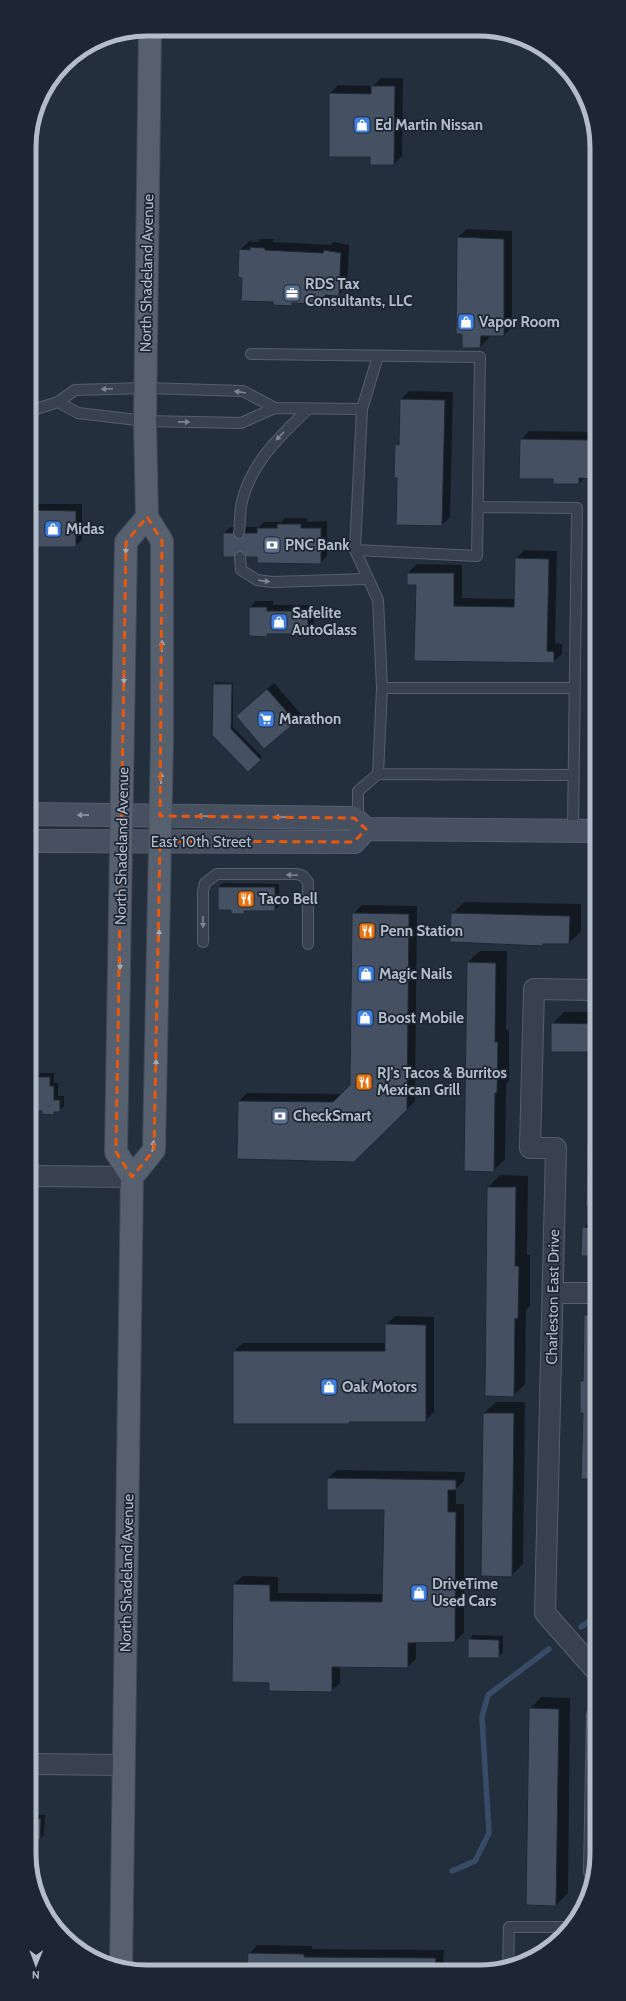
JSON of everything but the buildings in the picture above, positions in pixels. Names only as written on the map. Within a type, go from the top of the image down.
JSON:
[{"type":"main road","name":"North Shadeland Avenue","points":[[121,1962],[132,1177],[116,1152],[126,542],[147,517],[145,422],[150,36]]},
{"type":"main road","points":[[132,1177],[154,1150],[160,841],[162,541],[147,517]]},
{"type":"main road","name":"East 10th Street","points":[[36,814],[354,818],[362,825],[590,831]]},
{"type":"main road","name":"East 10th Street","points":[[36,840],[354,842],[362,825]]},
{"type":"street","name":"Charleston East Drive","points":[[590,990],[534,989],[530,1148],[556,1148],[545,1613],[590,1662]]},
{"type":"street","points":[[36,1176],[132,1177]]},
{"type":"street","points":[[553,1293],[590,1293]]},
{"type":"street","points":[[36,1764],[124,1765]]},
{"type":"lane","points":[[251,354],[480,357],[477,556],[355,550]]},
{"type":"lane","points":[[378,356],[362,409],[355,550],[367,579],[378,600],[382,688],[378,774]]},
{"type":"lane","points":[[36,409],[58,402],[75,390],[146,388],[243,391],[275,408]]},
{"type":"lane","points":[[58,402],[78,413],[145,422],[241,423],[275,408],[362,409]]},
{"type":"lane","points":[[240,533],[241,506],[254,469],[276,440],[308,409]]},
{"type":"lane","points":[[478,507],[577,508],[573,830]]},
{"type":"lane","points":[[240,557],[241,570],[257,580],[272,582],[367,579]]},
{"type":"lane","points":[[382,688],[575,688]]},
{"type":"lane","points":[[362,825],[358,792],[378,774],[573,775]]},
{"type":"lane","points":[[203,942],[203,891],[205,883],[217,874],[296,874],[303,876],[308,882],[308,944]]},
{"type":"lane","points":[[508,1961],[509,1927],[563,1927]]},
{"type":"highlighted area","points":[[147,517],[162,541],[160,816],[354,818],[366,829],[354,842],[160,841],[154,1150],[132,1177],[116,1152],[126,542]]},
{"type":"waterway","points":[[581,1627],[590,1620]]},
{"type":"waterway","points":[[452,1871],[475,1861],[489,1833],[482,1717],[488,1695],[549,1649]]},
{"type":"place","name":"Ed Martin Nissan","points":[[362,125]]},
{"type":"place","name":"RDS Tax Consultants, LLC","points":[[292,293]]},
{"type":"place","name":"Vapor Room","points":[[466,322]]},
{"type":"place","name":"Midas","points":[[53,529]]},
{"type":"place","name":"PNC Bank","points":[[272,545]]},
{"type":"place","name":"Safelite AutoGlass","points":[[279,622]]},
{"type":"place","name":"Marathon","points":[[266,719]]},
{"type":"place","name":"Taco Bell","points":[[246,899]]},
{"type":"place","name":"Penn Station","points":[[367,931]]},
{"type":"place","name":"Magic Nails","points":[[366,974]]},
{"type":"place","name":"Boost Mobile","points":[[365,1018]]},
{"type":"place","name":"RJ's Tacos & Burritos Mexican Grill","points":[[364,1082]]},
{"type":"place","name":"CheckSmart","points":[[280,1116]]},
{"type":"place","name":"Oak Motors","points":[[329,1387]]},
{"type":"place","name":"DriveTime Used Cars","points":[[419,1593]]}]
